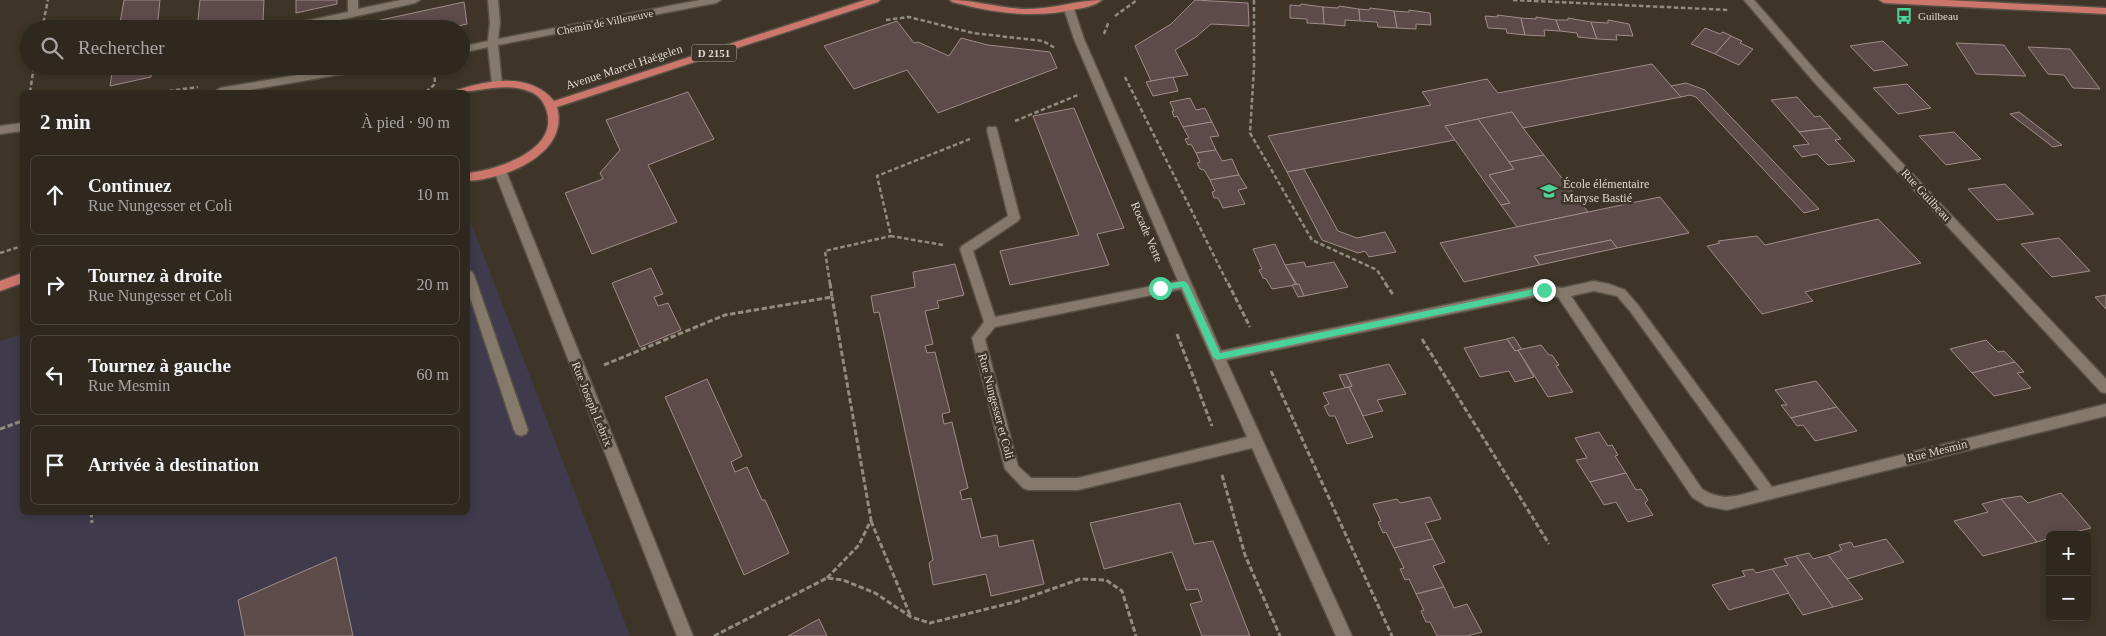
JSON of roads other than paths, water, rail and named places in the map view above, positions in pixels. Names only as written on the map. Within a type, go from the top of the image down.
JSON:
[{"type":"main road","name":"Avenue Marcel Haëgelen","points":[[552,105],[875,0]]},
{"type":"main road","points":[[955,0],[1004,11],[1030,14],[1068,9],[1097,0]]},
{"type":"main road","points":[[1884,0],[2106,12]]},
{"type":"main road","points":[[468,90],[497,84],[515,84],[531,88],[544,95],[552,105],[555,118],[550,134],[539,148],[522,162],[500,172],[470,177]]},
{"type":"main road","points":[[0,286],[20,279]]},
{"type":"street","points":[[353,0],[353,14]]},
{"type":"street","points":[[325,20],[415,0]]},
{"type":"street","points":[[493,0],[495,23],[493,44],[497,84]]},
{"type":"street","name":"Chemin de Villeneuve","points":[[470,48],[716,0]]},
{"type":"street","name":"Rue Guilbeau","points":[[1750,0],[1818,80],[2106,388]]},
{"type":"street","points":[[1068,9],[1079,39],[1184,284],[1344,636]]},
{"type":"street","points":[[232,90],[319,75]]},
{"type":"street","points":[[0,130],[20,127]]},
{"type":"street","points":[[992,130],[1014,218],[966,249],[991,323],[1184,284]]},
{"type":"street","name":"Rue Joseph Lebrix","points":[[500,172],[685,636]]},
{"type":"street","points":[[470,281],[521,430]]},
{"type":"street","points":[[1217,357],[1408,316],[1544,290],[1562,293],[1594,286],[1621,293],[1634,308],[1769,493]]},
{"type":"street","name":"Rue Mesmin","points":[[1562,293],[1697,493],[1711,502],[1727,504],[2106,410]]},
{"type":"street","name":"Rue Nungesser et Coli","points":[[991,323],[978,338],[1012,469],[1028,484],[1078,484],[1255,441]]},
{"type":"place","name":"Guilbeau","points":[[1904,16]]},
{"type":"place","name":"École élémentaire Maryse Bastié","points":[[1549,191]]}]
